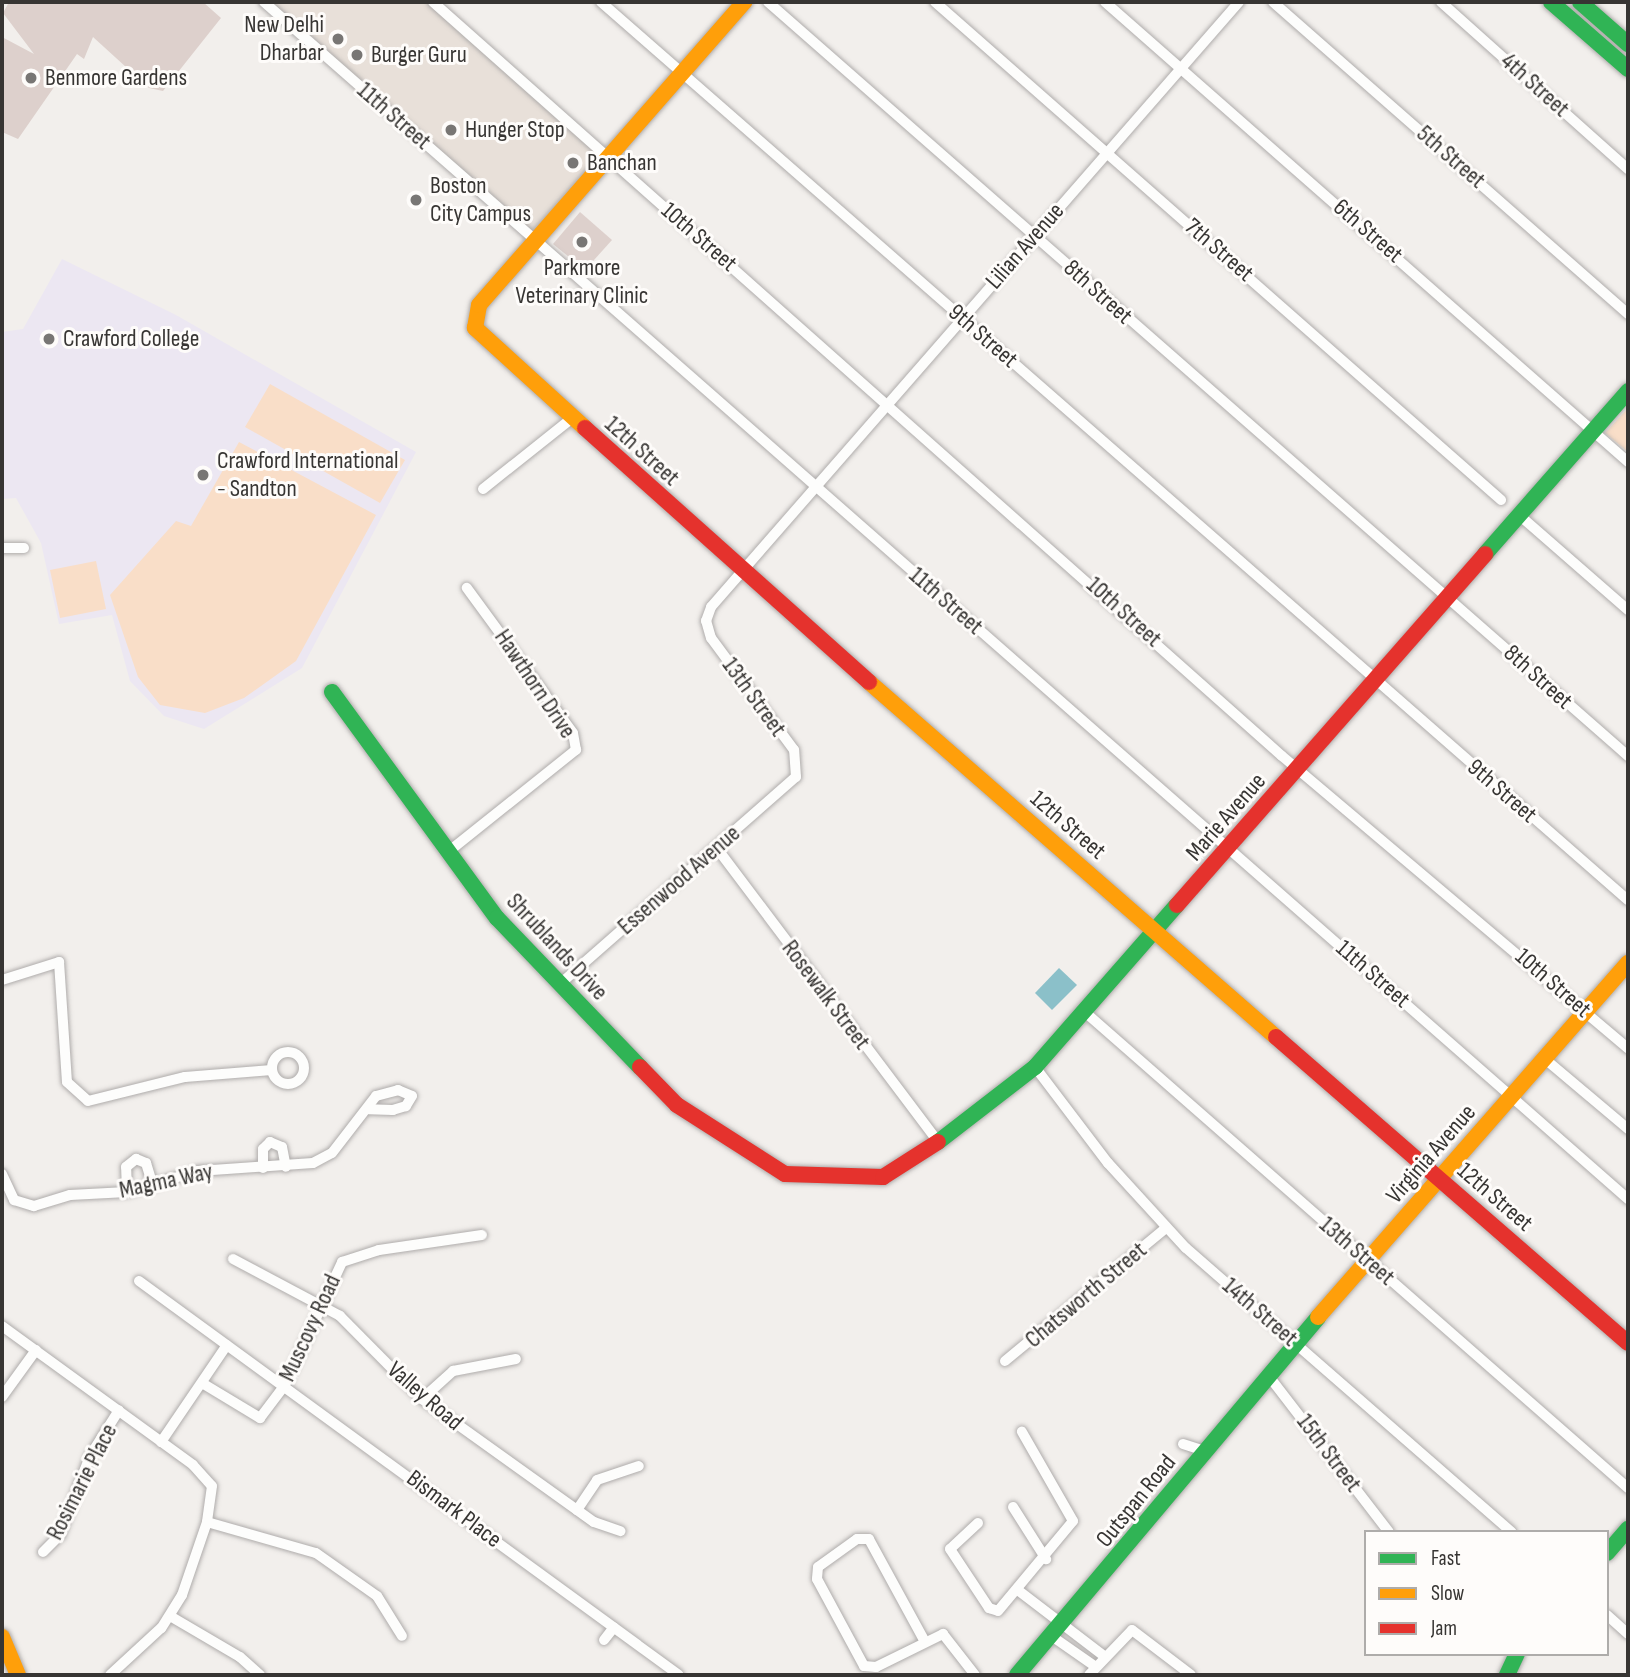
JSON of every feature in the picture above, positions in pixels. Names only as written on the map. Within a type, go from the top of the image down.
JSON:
[{"type":"street","name":"11th Street","points":[[264,2],[1628,1199]]},
{"type":"street","points":[[433,2],[617,152]]},
{"type":"street","name":"9th Street","points":[[601,2],[1368,677],[1628,900]]},
{"type":"street","points":[[537,241],[617,152],[681,72],[744,2]]},
{"type":"street","name":"8th Street","points":[[768,2],[1430,580],[1628,757]]},
{"type":"street","name":"7th Street","points":[[936,2],[1501,500]]},
{"type":"street","name":"6th Street","points":[[1105,2],[1593,435],[1628,462]]},
{"type":"street","name":"Lilian Avenue","points":[[706,621],[741,570],[1239,2]]},
{"type":"street","name":"5th Street","points":[[1273,2],[1628,314]]},
{"type":"street","name":"4th Street","points":[[1441,2],[1628,169]]},
{"type":"street","points":[[1551,2],[1628,69]]},
{"type":"street","points":[[1580,2],[1628,44]]},
{"type":"street","name":"10th Street","points":[[617,152],[624,171],[890,403],[1299,768],[1628,1048]]},
{"type":"street","name":"12th Street","points":[[537,241],[479,305],[474,324],[482,336],[741,570],[1628,1343]]},
{"type":"street","name":"Marie Avenue","points":[[800,1178],[883,1177],[938,1142],[1035,1067],[1086,1013],[1299,768],[1368,677],[1448,598],[1519,515],[1593,435],[1628,391]]},
{"type":"street","points":[[483,488],[571,419]]},
{"type":"street","points":[[1519,515],[1628,610]]},
{"type":"street","points":[[2,548],[24,548]]},
{"type":"street","name":"Hawthorn Drive","points":[[449,852],[576,750],[573,733],[467,588]]},
{"type":"street","name":"13th Street","points":[[706,621],[711,638],[794,750],[797,774]]},
{"type":"street","name":"Shrublands Drive","points":[[332,692],[502,925],[690,1116],[764,1164],[800,1178]]},
{"type":"street","name":"Essenwood Avenue","points":[[559,984],[797,774]]},
{"type":"street","name":"Rosewalk Street","points":[[716,847],[938,1142]]},
{"type":"street","points":[[2,980],[59,962],[67,1082],[82,1099],[100,1101],[184,1077],[272,1070]]},
{"type":"street","name":"Virginia Avenue","points":[[1268,1375],[1628,963]]},
{"type":"street","name":"13th Street","points":[[1086,1013],[1628,1488]]},
{"type":"street","points":[[1545,1059],[1628,1129]]},
{"type":"street","name":"14th Street","points":[[1035,1067],[1108,1163],[1166,1228],[1509,1530]]},
{"type":"street","name":"Magma Way","points":[[2,1174],[9,1195],[26,1206],[70,1195],[127,1192],[198,1171],[285,1167],[326,1158],[369,1109]]},
{"type":"street","points":[[263,1168],[263,1149],[270,1142],[282,1147],[285,1167]]},
{"type":"street","points":[[127,1192],[127,1167],[136,1159],[146,1163],[153,1186]]},
{"type":"street","name":"Chatsworth Street","points":[[1004,1361],[1166,1228]]},
{"type":"street","name":"Muscovy Road","points":[[202,1382],[256,1419],[285,1385],[338,1267],[349,1257],[482,1235]]},
{"type":"street","name":"Valley Road","points":[[233,1259],[322,1306],[351,1325],[422,1399],[601,1527],[620,1531]]},
{"type":"street","name":"Bismark Place","points":[[139,1282],[285,1385],[679,1675]]},
{"type":"street","points":[[2,1326],[161,1442],[208,1479],[213,1492],[207,1522],[170,1616],[110,1675]]},
{"type":"street","points":[[161,1442],[227,1345]]},
{"type":"street","points":[[2,1397],[36,1350]]},
{"type":"street","points":[[422,1399],[453,1371],[516,1359]]},
{"type":"street","name":"Outspan Road","points":[[1017,1675],[1038,1654],[1268,1375]]},
{"type":"street","name":"15th Street","points":[[1268,1375],[1387,1530]]},
{"type":"street","name":"Rosimarie Place","points":[[43,1552],[60,1535],[90,1456],[119,1410]]},
{"type":"street","points":[[978,1523],[950,1549],[991,1610],[1001,1610],[1046,1559],[1073,1521],[1022,1432]]},
{"type":"street","points":[[1183,1444],[1205,1451]]},
{"type":"street","points":[[577,1510],[597,1480],[639,1466]]},
{"type":"street","points":[[1013,1507],[1046,1559]]},
{"type":"street","points":[[207,1522],[316,1553],[377,1596],[402,1636]]},
{"type":"street","points":[[1609,1551],[1628,1529]]},
{"type":"street","points":[[924,1640],[869,1539],[857,1539],[818,1567],[817,1579],[864,1666],[876,1667],[924,1640],[945,1634],[975,1675]]},
{"type":"street","points":[[1019,1591],[1058,1630],[1092,1671],[1125,1633],[1135,1630],[1191,1675]]},
{"type":"street","points":[[170,1616],[240,1657],[260,1675]]},
{"type":"street","points":[[1609,1617],[1628,1634]]},
{"type":"street","points":[[604,1640],[614,1627]]},
{"type":"street","points":[[1058,1630],[1104,1656]]},
{"type":"street","points":[[2,1637],[18,1675]]},
{"type":"street","name":"Outspan Road","points":[[1026,1675],[1038,1654]]},
{"type":"street","points":[[1507,1675],[1516,1656]]},
{"type":"shaded area","points":[[265,2],[435,2],[614,161],[540,242]]},
{"type":"shaded area","name":"Crawford International - Sandton","points":[[62,259],[176,315],[416,452],[302,668],[204,729],[164,716],[130,681],[112,615],[59,624],[41,543],[16,498],[2,499],[2,332],[23,329]]},
{"type":"shaded area","points":[[270,384],[405,460],[380,503],[245,427]]},
{"type":"shaded area","points":[[1628,408],[1628,452],[1605,433]]},
{"type":"shaded area","points":[[239,442],[376,515],[296,661],[244,698],[205,713],[160,705],[138,677],[110,595],[176,521],[191,526]]},
{"type":"shaded area","points":[[96,561],[106,609],[60,618],[50,570]]},
{"type":"water","points":[[1059,968],[1077,985],[1052,1010],[1035,993]]},
{"type":"building","name":"Benmore Gardens","points":[[9,2],[203,2],[221,18],[163,91],[149,88],[93,37],[84,59],[77,54],[18,139],[2,132],[2,37],[34,54],[3,13]]},
{"type":"building","name":"Parkmore Veterinary Clinic","points":[[580,212],[612,240],[585,270],[553,244]]},
{"type":"traffic: fast","points":[[1551,2],[1628,69]]},
{"type":"traffic: fast","points":[[1580,2],[1628,44]]},
{"type":"traffic: fast","points":[[1485,554],[1628,391]]},
{"type":"traffic: fast","points":[[332,692],[497,918],[640,1067]]},
{"type":"traffic: fast","points":[[938,1142],[1035,1067],[1177,905]]},
{"type":"traffic: fast","points":[[1017,1675],[1318,1317]]},
{"type":"traffic: fast","points":[[1609,1551],[1628,1529]]},
{"type":"traffic: fast","points":[[1507,1675],[1516,1656]]},
{"type":"traffic: slow","points":[[585,428],[475,328],[479,305],[744,2]]},
{"type":"traffic: slow","points":[[869,682],[1276,1037]]},
{"type":"traffic: slow","points":[[1318,1317],[1628,963]]},
{"type":"traffic: slow","points":[[2,1637],[18,1675]]},
{"type":"traffic: jam","points":[[585,428],[869,682]]},
{"type":"traffic: jam","points":[[1177,905],[1485,554]]},
{"type":"traffic: jam","points":[[1276,1037],[1628,1343]]},
{"type":"traffic: jam","points":[[640,1067],[677,1105],[785,1174],[883,1177],[938,1142]]},
{"type":"place","name":"New Delhi Dharbar","points":[[338,39]]},
{"type":"place","name":"Burger Guru","points":[[357,55]]},
{"type":"place","name":"Benmore Gardens","points":[[31,78]]},
{"type":"place","name":"Hunger Stop","points":[[451,130]]},
{"type":"place","name":"Banchan","points":[[573,163]]},
{"type":"place","name":"Boston City Campus","points":[[416,200]]},
{"type":"place","name":"Parkmore Veterinary Clinic","points":[[582,242]]},
{"type":"place","name":"Crawford College","points":[[49,339]]},
{"type":"place","name":"Crawford International - Sandton","points":[[203,475]]}]
